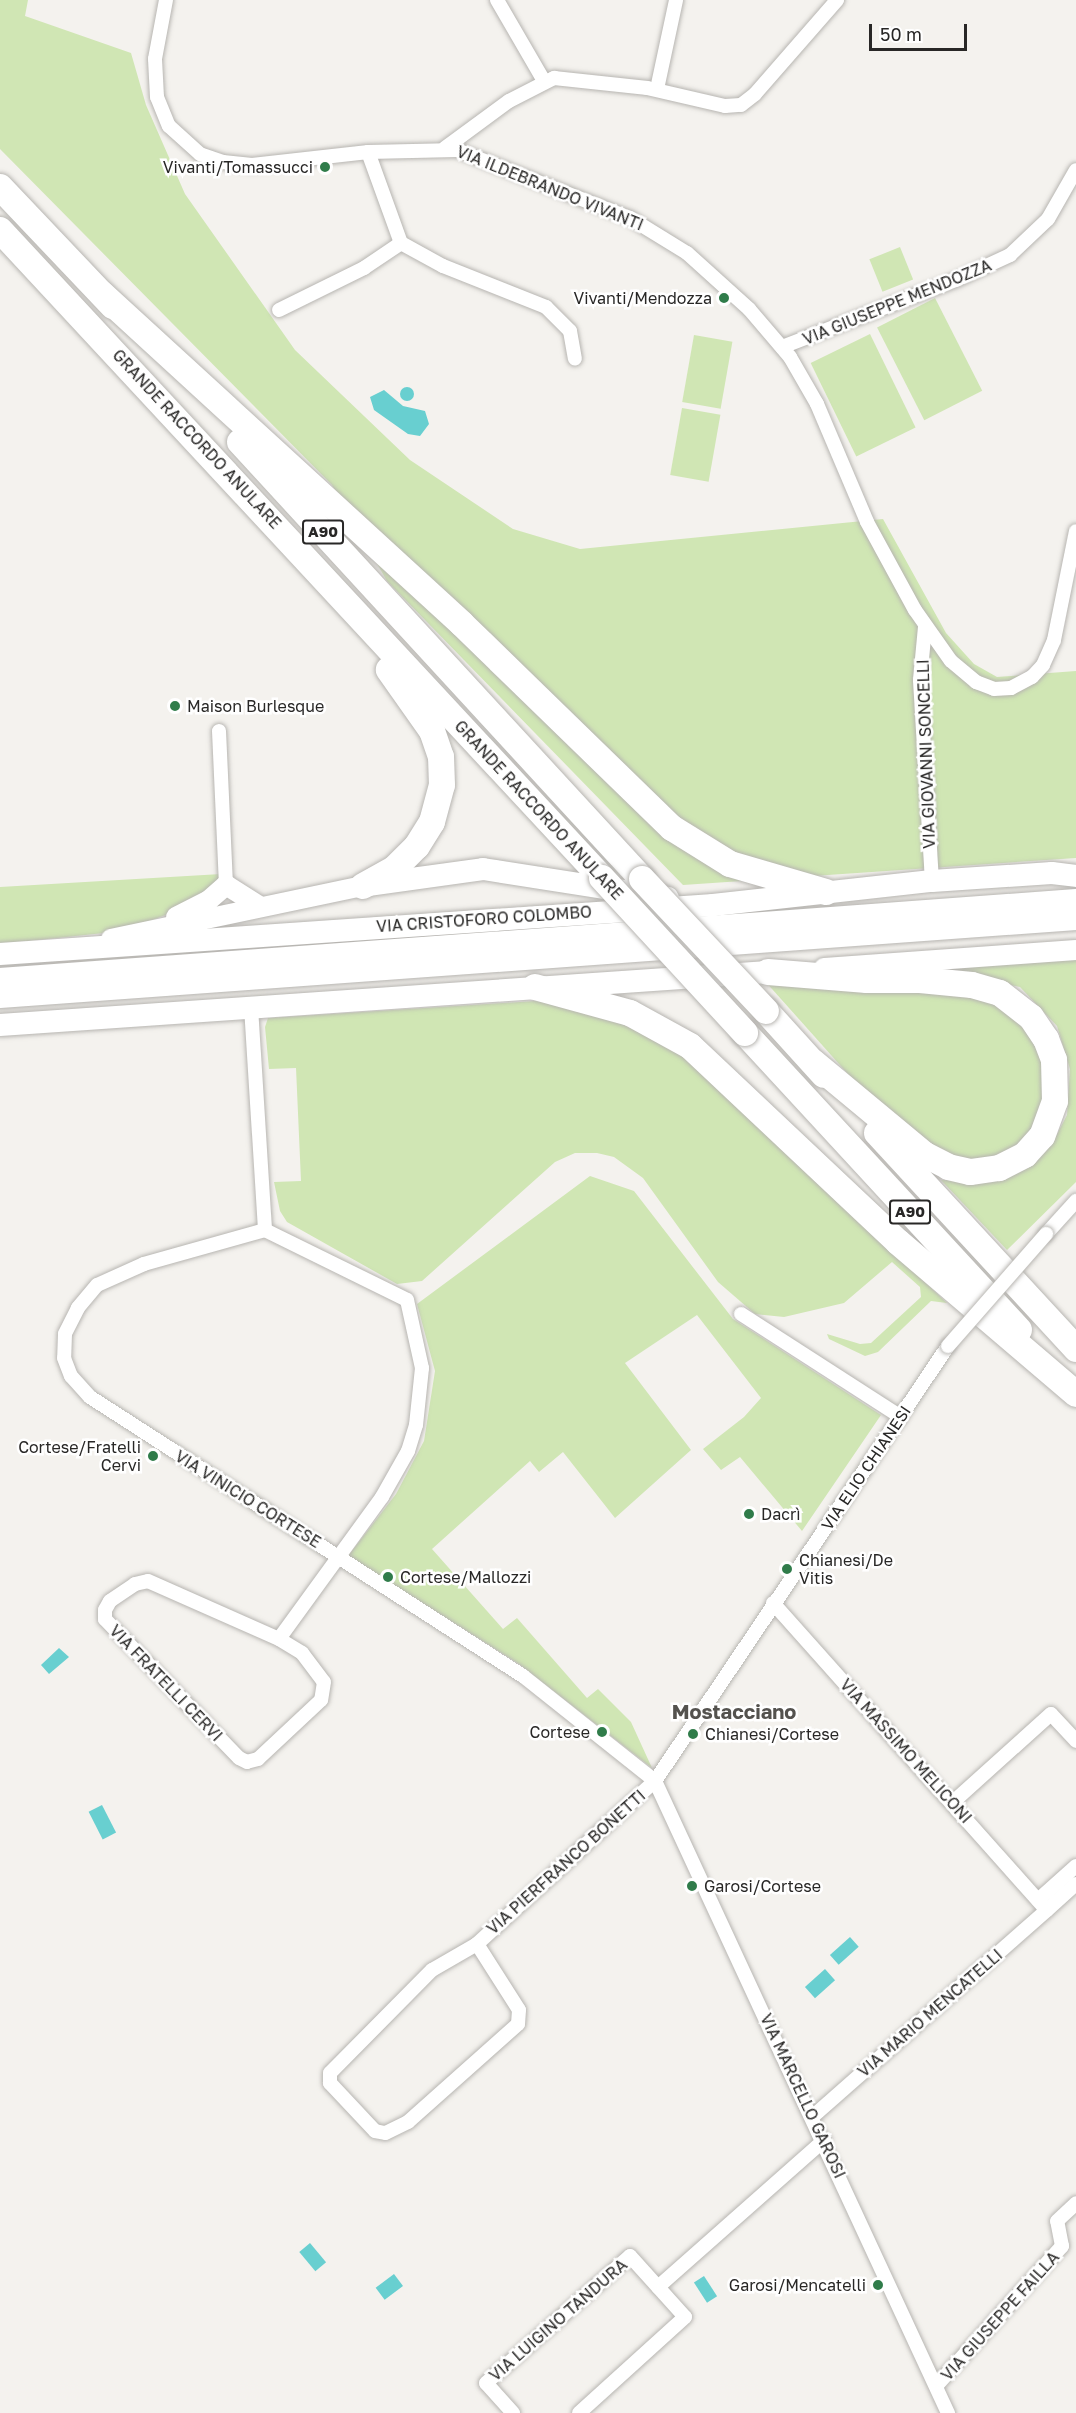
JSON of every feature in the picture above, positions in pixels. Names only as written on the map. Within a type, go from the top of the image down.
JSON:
[{"type":"highway","name":"GRANDE RACCORDO ANULARE","points":[[0,188],[102,294],[1076,1349]]},
{"type":"highway","name":"GRANDE RACCORDO ANULARE","points":[[0,230],[310,561],[1076,1393]]},
{"type":"highway","points":[[102,294],[462,624],[672,828],[730,864],[826,892]]},
{"type":"highway","points":[[310,561],[350,621],[421,712],[441,757],[441,795],[426,833],[395,868],[363,886]]},
{"type":"highway","points":[[768,972],[867,980],[920,980],[972,985],[1000,993],[1031,1017],[1046,1039],[1054,1060],[1055,1101],[1042,1136],[1025,1155],[999,1168],[960,1170],[919,1150],[813,1062]]},
{"type":"highway","points":[[535,987],[630,1013],[690,1046],[898,1242],[1076,1393]]},
{"type":"main road","points":[[69,948],[363,886],[483,869],[713,905]]},
{"type":"main road","name":"VIA CRISTOFORO COLOMBO","points":[[0,954],[713,905],[932,881],[1076,871]]},
{"type":"main road","points":[[1052,873],[1076,876]]},
{"type":"main road","points":[[151,929],[197,907],[226,885],[261,907]]},
{"type":"main road","name":"VIA CRISTOFORO COLOMBO","points":[[0,979],[1076,900]]},
{"type":"main road","points":[[0,997],[1076,919]]},
{"type":"main road","points":[[0,1025],[1076,950]]},
{"type":"main road","points":[[0,1037],[53,1032],[93,1018]]},
{"type":"street","name":"VIA ILDEBRANDO VIVANTI","points":[[166,0],[155,59],[156,91],[166,122],[188,146],[211,159],[237,165],[368,152],[445,148],[485,159],[651,228],[732,293],[782,347],[808,386],[863,514],[925,627],[955,665],[982,685],[1005,689],[1028,680],[1043,665],[1054,640],[1076,531]]},
{"type":"street","points":[[497,0],[544,81]]},
{"type":"street","points":[[657,89],[676,0]]},
{"type":"street","points":[[445,148],[509,101],[544,81],[567,78],[657,89],[725,106],[741,105],[755,94],[837,0]]},
{"type":"street","points":[[368,152],[401,243],[454,271],[546,307],[570,331],[575,359]]},
{"type":"street","name":"VIA GIUSEPPE MENDOZZA","points":[[782,347],[956,280],[1010,255],[1048,219],[1076,170]]},
{"type":"street","points":[[279,310],[364,268],[401,243]]},
{"type":"street","name":"VIA GIOVANNI SONCELLI","points":[[925,627],[920,680],[932,881]]},
{"type":"street","points":[[219,731],[226,885]]},
{"type":"street","points":[[251,1007],[265,1230],[406,1300],[422,1368],[415,1432],[387,1488],[279,1639]]},
{"type":"street","name":"VIA ELIO CHIANESI","points":[[655,1781],[948,1346],[1076,1201]]},
{"type":"street","name":"VIA VINICIO CORTESE","points":[[265,1230],[144,1264],[100,1282],[72,1317],[65,1334],[64,1358],[75,1383],[90,1397],[523,1676],[655,1781]]},
{"type":"street","points":[[741,1314],[901,1417]]},
{"type":"street","name":"VIA FRATELLI CERVI","points":[[153,1582],[279,1639],[310,1660],[324,1682],[325,1692],[258,1759],[247,1762],[237,1756],[108,1623],[105,1610],[128,1588],[153,1582]]},
{"type":"street","name":"VIA MASSIMO MELICONI","points":[[773,1603],[1042,1905]]},
{"type":"street","points":[[952,1803],[1051,1714],[1076,1741]]},
{"type":"street","name":"VIA PIERFRANCO BONETTI","points":[[477,1944],[519,2010],[518,2024],[408,2122],[385,2133],[375,2131],[330,2083],[328,2076],[432,1970],[477,1944],[655,1781]]},
{"type":"street","name":"VIA MARCELLO GAROSI","points":[[655,1781],[813,2116],[948,2413]]},
{"type":"street","name":"VIA MARIO MENCATELLI","points":[[813,2116],[1042,1905],[1076,1866]]},
{"type":"street","name":"VIA MARIO MENCATELLI","points":[[1042,1905],[1076,1884]]},
{"type":"street","points":[[658,2287],[824,2140]]},
{"type":"street","name":"VIA GIUSEPPE FAILLA","points":[[937,2385],[1069,2247],[1057,2220],[1076,2203]]},
{"type":"street","name":"VIA LUIGINO TANDURA","points":[[513,2413],[486,2383],[630,2256],[685,2317],[579,2413]]},
{"type":"green space","points":[[0,0],[28,0],[25,16],[131,53],[146,105],[185,194],[295,350],[410,460],[513,529],[580,549],[883,519],[946,633],[974,664],[997,677],[1076,671],[1076,858],[683,885],[387,581],[332,485],[0,149]]},
{"type":"green space","points":[[900,247],[913,279],[883,292],[869,259]]},
{"type":"green space","points":[[935,298],[982,391],[924,420],[877,328]]},
{"type":"green space","points":[[870,334],[916,427],[856,456],[811,363]]},
{"type":"green space","points":[[694,335],[732,342],[721,409],[682,402]]},
{"type":"green space","points":[[682,408],[720,415],[709,482],[670,475]]},
{"type":"green space","points":[[221,874],[213,889],[176,911],[123,931],[0,944],[0,887]]},
{"type":"green space","points":[[1076,959],[1076,1182],[1007,1250],[941,1180],[979,1181],[1022,1170],[1051,1146],[1067,1115],[1070,1069],[1057,1026],[1020,987],[930,969]]},
{"type":"green space","points":[[764,980],[971,993],[1004,1005],[1042,1044],[1044,1113],[1012,1155],[957,1163],[881,1111]]},
{"type":"green space","points":[[535,1001],[582,1006],[668,1045],[701,1070],[947,1303],[931,1301],[878,1352],[865,1356],[829,1339],[827,1334],[860,1344],[871,1343],[921,1297],[920,1287],[892,1262],[844,1303],[784,1317],[755,1314],[718,1282],[643,1178],[614,1157],[597,1153],[575,1153],[555,1162],[422,1281],[397,1284],[287,1222],[280,1211],[274,1182],[301,1181],[296,1068],[269,1069],[265,1027],[268,1018]]},
{"type":"green space","points":[[590,1176],[634,1191],[733,1319],[881,1415],[802,1531],[740,1457],[721,1470],[703,1449],[744,1417],[761,1398],[697,1315],[625,1363],[691,1450],[615,1518],[563,1452],[539,1472],[530,1461],[432,1549],[503,1629],[517,1618],[587,1698],[598,1689],[631,1722],[652,1768],[519,1664],[348,1556],[396,1494],[424,1441],[435,1371],[417,1304]]},
{"type":"water","points":[[407,387],[412,389],[414,394],[412,399],[407,401],[402,399],[400,394],[402,389]]},
{"type":"water","points":[[384,390],[403,406],[425,411],[429,424],[420,436],[408,434],[374,410],[370,397]]},
{"type":"water","points":[[59,1648],[69,1657],[49,1674],[41,1665]]},
{"type":"water","points":[[102,1805],[116,1833],[103,1839],[89,1812]]},
{"type":"water","points":[[850,1937],[859,1947],[839,1965],[830,1955]]},
{"type":"water","points":[[825,1969],[835,1980],[815,1998],[805,1987]]},
{"type":"water","points":[[310,2243],[326,2262],[315,2271],[299,2252]]},
{"type":"water","points":[[394,2274],[403,2286],[385,2300],[376,2288]]},
{"type":"water","points":[[704,2276],[717,2296],[707,2303],[694,2283]]},
{"type":"place","name":"Vivanti/Tomassucci","points":[[325,167]]},
{"type":"place","name":"Vivanti/Mendozza","points":[[724,298]]},
{"type":"place","name":"Maison Burlesque","points":[[175,706]]},
{"type":"place","name":"Cortese/Fratelli Cervi","points":[[153,1456]]},
{"type":"place","name":"Dacrì","points":[[749,1514]]},
{"type":"place","name":"Chianesi/De Vitis","points":[[787,1569]]},
{"type":"place","name":"Cortese/Mallozzi","points":[[388,1577]]},
{"type":"place","name":"Cortese","points":[[602,1732]]},
{"type":"place","name":"Chianesi/Cortese","points":[[693,1734]]},
{"type":"place","name":"Garosi/Cortese","points":[[692,1886]]},
{"type":"place","name":"Garosi/Mencatelli","points":[[878,2285]]},
{"type":"district","name":"Mostacciano","points":[[734,1711]]}]
